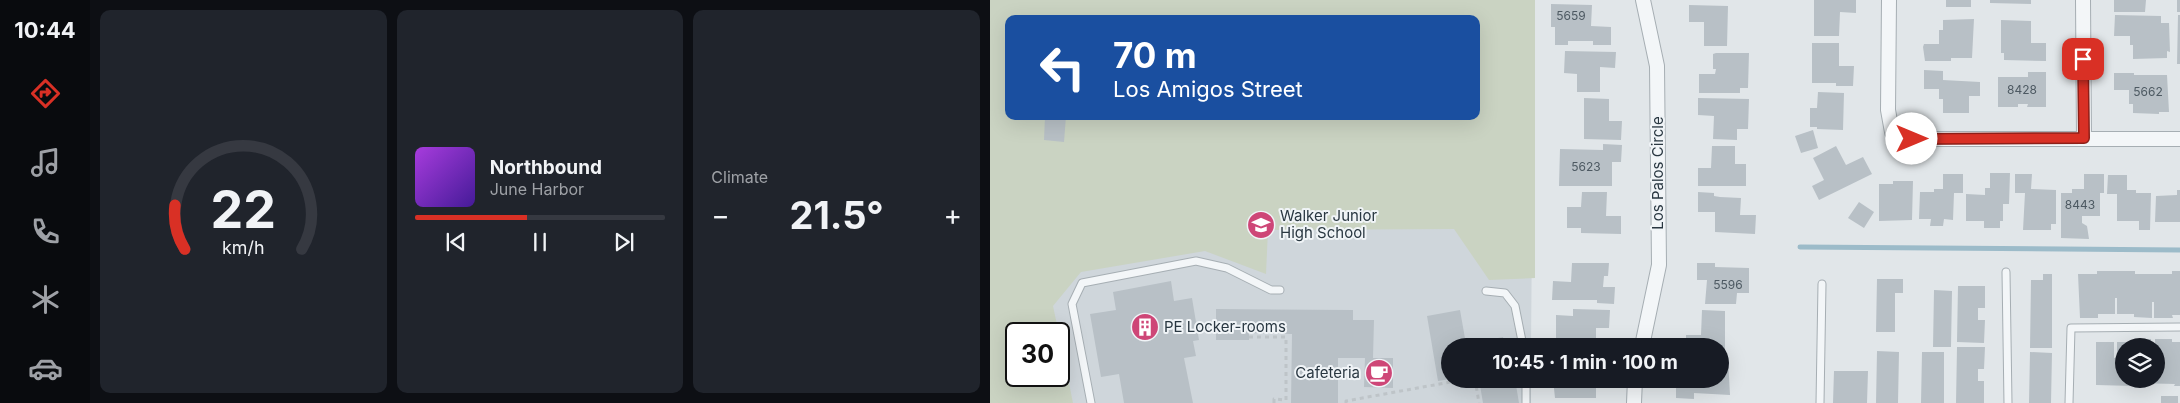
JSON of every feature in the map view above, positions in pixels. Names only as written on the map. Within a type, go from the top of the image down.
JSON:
[{"type":"street","name":"Los Palos Circle","points":[[1643,0],[1657,66],[1659,265],[1644,338]]},
{"type":"street","points":[[1889,0],[1888,110],[1892,132],[1912,139],[2180,139]]},
{"type":"street","points":[[2083,0],[2084,138]]},
{"type":"street","points":[[1634,403],[1635,388]]},
{"type":"lane","points":[[1091,403],[1072,304],[1082,283],[1196,261],[1227,268],[1271,290],[1280,290]]},
{"type":"lane","points":[[2006,272],[2008,403]]},
{"type":"lane","points":[[1820,403],[1822,284]]},
{"type":"lane","points":[[1486,291],[1505,293],[1515,306],[1521,338]]},
{"type":"lane","points":[[2069,403],[2071,328],[2180,327]]},
{"type":"lane","points":[[1526,388],[1526,403]]},
{"type":"path","points":[[1249,337],[1286,337],[1286,400],[1274,400],[1274,403]]},
{"type":"path","points":[[1346,403],[1346,401],[1441,384]]},
{"type":"path","points":[[1476,388],[1479,403]]},
{"type":"shaded area","name":"Walker Junior High School","points":[[990,0],[1534,0],[1531,338],[1441,338],[1441,388],[1531,388],[1531,403],[990,403]]},
{"type":"green space","points":[[990,0],[1535,0],[1535,278],[1489,280],[1454,229],[1268,230],[1266,274],[1205,251],[1081,272],[1053,306],[1056,322],[1005,322],[1005,387],[1070,387],[1073,403],[990,403]]},
{"type":"building","points":[[1814,0],[1856,0],[1856,13],[1840,12],[1839,36],[1814,36]]},
{"type":"building","points":[[1946,0],[1971,0],[1971,7],[1946,7]]},
{"type":"building","points":[[1990,0],[2031,0],[2031,4],[1990,3]]},
{"type":"building","points":[[2114,0],[2146,0],[2145,12],[2114,12]]},
{"type":"building","points":[[2177,0],[2180,0],[2180,12],[2177,12]]},
{"type":"building","points":[[1551,4],[1592,5],[1591,26],[1611,27],[1611,45],[1593,45],[1593,41],[1568,41],[1568,45],[1555,45],[1555,27],[1551,27]]},
{"type":"building","points":[[1689,5],[1728,6],[1727,46],[1704,46],[1704,22],[1689,22]]},
{"type":"building","points":[[2115,15],[2161,16],[2161,23],[2169,23],[2170,52],[2167,51],[2167,58],[2133,59],[2133,45],[2130,45],[2130,36],[2114,36]]},
{"type":"building","points":[[2178,15],[2180,15],[2180,64],[2177,64]]},
{"type":"building","points":[[1974,19],[1972,58],[1951,58],[1951,61],[1925,61],[1924,44],[1939,44],[1939,30],[1943,30],[1943,20]]},
{"type":"building","points":[[2001,20],[2031,21],[2031,43],[2046,43],[2046,61],[2004,60],[2004,53],[2001,53]]},
{"type":"building","points":[[1812,43],[1839,43],[1839,66],[1854,66],[1853,86],[1836,86],[1836,83],[1812,83]]},
{"type":"building","points":[[1565,51],[1616,52],[1615,68],[1600,67],[1600,92],[1577,92],[1577,74],[1564,73]]},
{"type":"building","points":[[1749,53],[1748,88],[1740,88],[1740,93],[1699,93],[1699,74],[1715,74],[1713,54]]},
{"type":"building","points":[[1924,70],[1943,71],[1943,80],[1980,82],[1980,96],[1969,96],[1969,113],[1943,113],[1943,99],[1939,99],[1939,89],[1924,89]]},
{"type":"building","points":[[2028,72],[2046,72],[2046,107],[2027,107],[2028,104],[2018,104],[2018,107],[1998,107],[1998,77],[2028,77]]},
{"type":"building","points":[[2114,73],[2167,75],[2169,112],[2159,112],[2159,114],[2133,113],[2133,104],[2129,104],[2129,90],[2114,90]]},
{"type":"building","points":[[1818,92],[1844,93],[1843,130],[1810,127],[1810,108],[1817,108]]},
{"type":"building","points":[[1584,98],[1609,99],[1609,121],[1622,121],[1621,140],[1584,139]]},
{"type":"building","points":[[1698,98],[1749,99],[1748,129],[1737,129],[1737,140],[1713,139],[1714,116],[1698,115]]},
{"type":"building","points":[[1045,120],[1066,120],[1064,142],[1044,140]]},
{"type":"building","points":[[1813,130],[1818,148],[1801,153],[1795,136]]},
{"type":"building","points":[[1603,144],[1622,145],[1621,162],[1612,162],[1612,186],[1559,186],[1560,149],[1603,150]]},
{"type":"building","points":[[1712,146],[1735,146],[1735,164],[1746,164],[1746,186],[1698,186],[1698,168],[1711,168]]},
{"type":"building","points":[[1836,146],[1846,165],[1863,157],[1872,174],[1819,200],[1812,186],[1824,180],[1813,158]]},
{"type":"building","points":[[1990,173],[2010,173],[2009,204],[2003,204],[2003,221],[2000,221],[2000,228],[1984,228],[1984,221],[1966,221],[1966,194],[1985,195],[1985,188],[1990,188]]},
{"type":"building","points":[[1943,174],[1963,174],[1963,193],[1954,193],[1953,220],[1944,219],[1943,226],[1930,226],[1931,219],[1919,219],[1920,192],[1934,192],[1934,189],[1943,189]]},
{"type":"building","points":[[2015,174],[2032,174],[2031,189],[2056,190],[2056,224],[2051,224],[2051,230],[2023,230],[2025,193],[2015,193]]},
{"type":"building","points":[[2084,174],[2104,174],[2104,193],[2100,193],[2100,216],[2082,216],[2082,223],[2087,226],[2089,239],[2061,238],[2061,193],[2072,193],[2072,189],[2084,189]]},
{"type":"building","points":[[2108,175],[2127,175],[2127,190],[2136,190],[2136,193],[2151,193],[2150,230],[2139,230],[2139,221],[2117,221],[2117,194],[2107,194]]},
{"type":"building","points":[[1893,181],[1913,181],[1912,220],[1879,221],[1879,184],[1893,184]]},
{"type":"building","points":[[2177,190],[2180,190],[2180,222],[2155,222],[2156,196],[2177,195]]},
{"type":"building","points":[[1582,192],[1607,192],[1606,216],[1621,216],[1621,234],[1581,233],[1581,228],[1567,228],[1567,207],[1581,207]]},
{"type":"building","points":[[1698,192],[1714,193],[1714,196],[1720,197],[1741,198],[1740,215],[1756,215],[1755,234],[1715,232],[1715,212],[1698,212]]},
{"type":"building","points":[[1859,202],[1874,212],[1864,228],[1848,218]]},
{"type":"building","points":[[1572,263],[1609,263],[1608,276],[1604,276],[1603,287],[1615,287],[1614,304],[1597,303],[1597,300],[1552,300],[1553,281],[1571,282]]},
{"type":"building","points":[[1697,263],[1715,263],[1715,267],[1749,268],[1749,293],[1737,293],[1736,304],[1705,304],[1707,280],[1697,280]]},
{"type":"building","points":[[2097,271],[2135,271],[2135,274],[2172,274],[2172,271],[2180,271],[2180,315],[2172,315],[2173,318],[2154,318],[2154,302],[2152,302],[2152,318],[2134,317],[2134,314],[2117,314],[2117,298],[2115,298],[2115,314],[2098,314],[2098,318],[2080,318],[2078,274],[2097,274]]},
{"type":"building","points":[[2043,274],[2052,274],[2052,348],[2030,348],[2031,280],[2043,280]]},
{"type":"building","points":[[1877,279],[1903,279],[1903,293],[1895,293],[1895,332],[1876,332]]},
{"type":"building","name":"PE Locker-rooms","points":[[1171,281],[1174,301],[1192,298],[1199,340],[1193,341],[1196,356],[1184,358],[1193,403],[1124,403],[1119,374],[1101,377],[1090,314],[1116,310],[1113,292]]},
{"type":"building","points":[[1958,286],[1985,286],[1985,308],[1978,308],[1978,320],[1985,320],[1984,343],[1957,342]]},
{"type":"building","points":[[1934,290],[1952,291],[1951,347],[1933,347]]},
{"type":"building","points":[[1216,309],[1353,310],[1353,320],[1374,320],[1373,358],[1393,358],[1393,388],[1364,387],[1365,358],[1338,358],[1338,403],[1291,403],[1292,334],[1249,333],[1249,340],[1216,340]]},
{"type":"building","points":[[1573,309],[1610,310],[1609,328],[1596,328],[1596,338],[1556,338],[1556,315],[1573,316]]},
{"type":"building","points":[[1460,310],[1465,338],[1441,338],[1441,380],[1438,381],[1427,316]]},
{"type":"building","points":[[1702,310],[1725,311],[1725,338],[1686,338],[1686,335],[1701,335]]},
{"type":"building","points":[[2165,339],[2172,339],[2172,342],[2180,342],[2180,386],[2174,386],[2175,384],[2165,384]]},
{"type":"building","points":[[2096,342],[2114,342],[2115,386],[2096,385]]},
{"type":"building","points":[[1957,347],[1985,347],[1984,369],[1978,369],[1978,381],[1984,381],[1984,403],[1956,403]]},
{"type":"building","points":[[1877,351],[1899,352],[1898,403],[1876,403]]},
{"type":"building","points":[[1922,352],[1944,352],[1944,403],[1921,403]]},
{"type":"building","points":[[2030,352],[2052,353],[2051,403],[2029,403]]},
{"type":"building","points":[[1834,371],[1868,371],[1867,403],[1833,403]]},
{"type":"building","points":[[1729,376],[1730,395],[1694,393],[1694,399],[1676,398],[1676,388],[1729,388]]},
{"type":"building","points":[[1480,388],[1516,388],[1519,403],[1483,403]]},
{"type":"building","points":[[1554,388],[1596,388],[1596,398],[1555,398]]},
{"type":"building","points":[[2161,396],[2178,396],[2178,403],[2161,403]]},
{"type":"waterway","points":[[1800,247],[2180,250]]},
{"type":"place","name":"Walker Junior High School","points":[[1261,225]]},
{"type":"place","name":"PE Locker-rooms","points":[[1145,327]]},
{"type":"place","name":"Cafeteria","points":[[1379,373]]},
{"type":"route","points":[[1912,139],[2084,138],[2083,59]]}]
